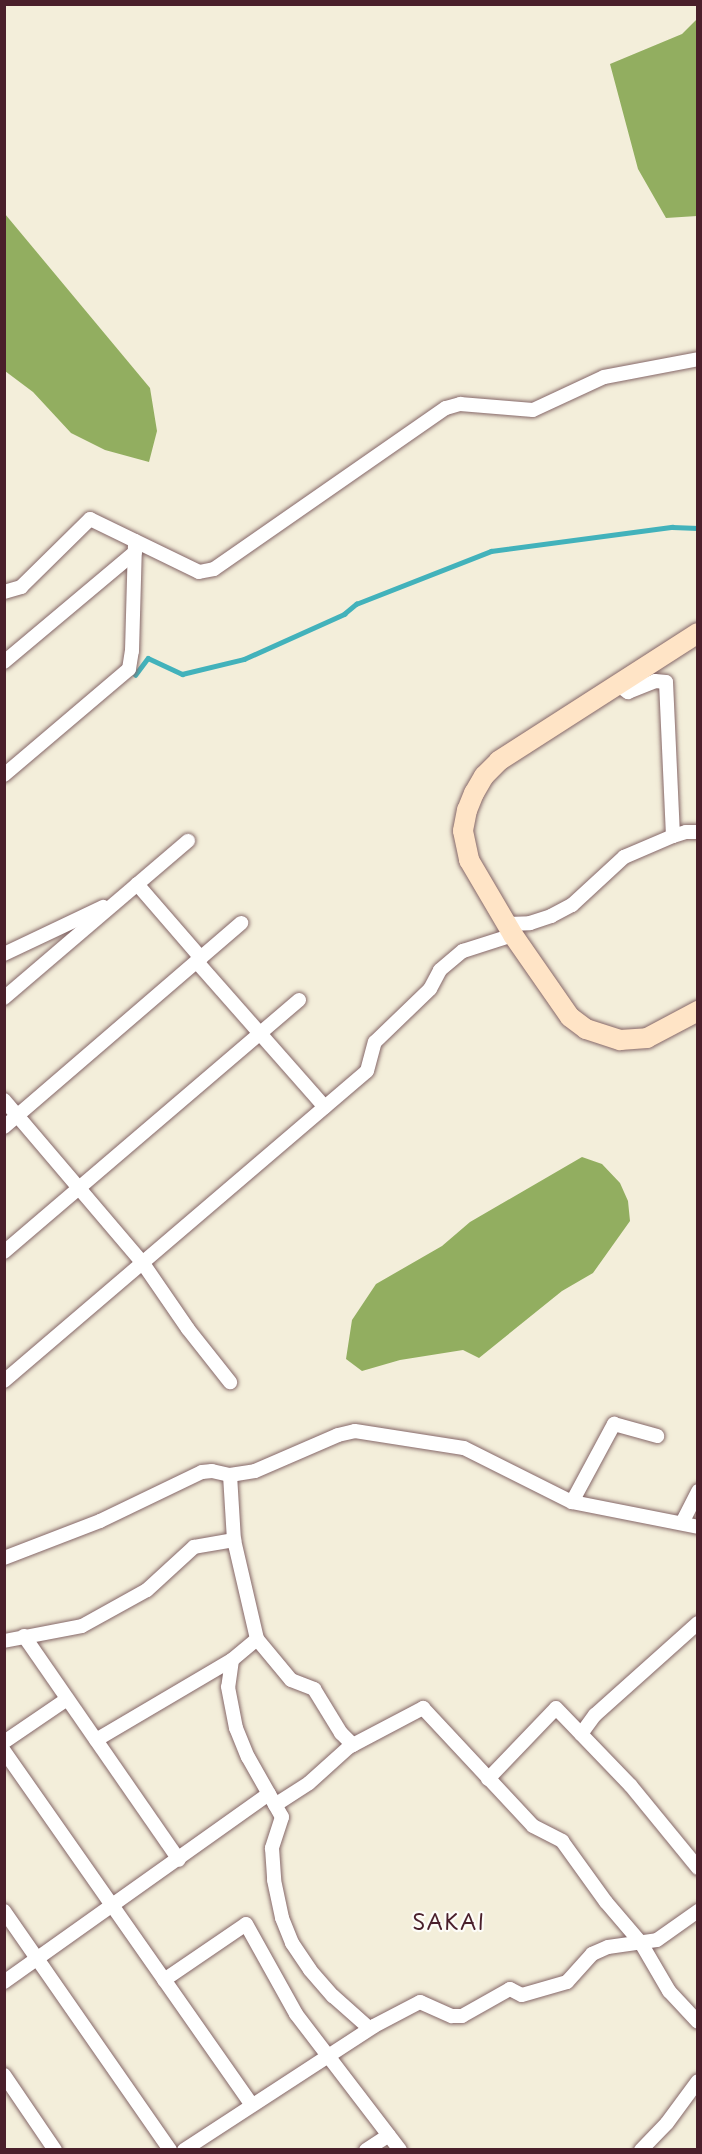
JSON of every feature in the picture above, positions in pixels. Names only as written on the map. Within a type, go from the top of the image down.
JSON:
[{"type":"street","points":[[4,592],[21,587],[90,519],[135,547],[199,572],[214,569],[446,408],[460,404],[533,410],[604,378],[698,359]]},
{"type":"street","points":[[4,662],[135,547]]},
{"type":"street","points":[[6,770],[129,669],[132,651],[135,547]]},
{"type":"street","points":[[698,633],[499,761],[484,776],[474,793],[467,810],[463,831],[469,861],[510,929],[570,1017],[586,1029],[620,1040],[647,1038],[698,1011]]},
{"type":"street","points":[[617,684],[628,692],[655,681],[666,682],[673,836]]},
{"type":"street","points":[[4,1381],[367,1071],[375,1042],[430,989],[440,970],[463,951],[510,929],[572,905],[624,857],[673,836],[686,832],[698,832]]},
{"type":"street","points":[[4,998],[188,841]]},
{"type":"street","points":[[137,884],[260,1034],[325,1107]]},
{"type":"street","points":[[4,954],[120,899]]},
{"type":"street","points":[[4,1127],[241,923]]},
{"type":"street","points":[[4,1252],[299,1000]]},
{"type":"street","points":[[4,1100],[142,1262],[188,1329],[230,1382]]},
{"type":"street","points":[[572,1502],[614,1424],[657,1436]]},
{"type":"street","points":[[4,1558],[100,1521],[202,1472],[230,1474],[255,1471],[338,1435],[355,1431],[376,1432],[464,1448],[572,1502],[698,1527]]},
{"type":"street","points":[[230,1474],[234,1539],[257,1639],[291,1680],[314,1689],[341,1733],[353,1745]]},
{"type":"street","points":[[682,1523],[698,1491]]},
{"type":"street","points":[[4,1641],[82,1626],[147,1590],[194,1547],[234,1539]]},
{"type":"street","points":[[581,1734],[595,1715],[698,1623]]},
{"type":"street","points":[[24,1636],[179,1860]]},
{"type":"street","points":[[96,1740],[232,1660],[257,1639]]},
{"type":"street","points":[[232,1660],[228,1687],[236,1728],[282,1817],[272,1848],[274,1880],[282,1918],[289,1935],[310,1970],[333,1996],[369,2028]]},
{"type":"street","points":[[4,1742],[67,1699]]},
{"type":"street","points":[[4,1982],[179,1860],[272,1799],[309,1783],[353,1745],[423,1708],[533,1826],[562,1841],[606,1902],[641,1943],[669,1991],[698,2022]]},
{"type":"street","points":[[488,1779],[556,1708],[631,1786],[698,1868]]},
{"type":"street","points":[[4,1751],[252,2105]]},
{"type":"street","points":[[4,1911],[170,2150]]},
{"type":"street","points":[[184,2150],[369,2028],[420,2002],[452,2016],[462,2016],[510,1989],[522,1995],[567,1982],[592,1954],[608,1947],[657,1940],[698,1911]]},
{"type":"street","points":[[164,1980],[246,1924],[296,2014],[400,2150]]},
{"type":"street","points":[[4,2075],[55,2150]]},
{"type":"street","points":[[641,2150],[667,2123],[698,2081]]},
{"type":"street","points":[[366,2150],[389,2135]]},
{"type":"green space","points":[[697,19],[697,216],[666,218],[638,169],[610,64],[682,34]]},
{"type":"green space","points":[[5,214],[150,388],[157,431],[149,462],[105,450],[71,433],[33,392],[5,371]]},
{"type":"green space","points":[[582,1157],[602,1164],[620,1183],[628,1201],[630,1221],[593,1273],[562,1291],[479,1358],[463,1350],[400,1360],[362,1371],[346,1359],[352,1320],[376,1284],[442,1246],[470,1222]]},
{"type":"waterway","points":[[135,675],[148,658],[182,674],[244,659],[344,614],[356,604],[491,551],[672,527],[698,528]]},
{"type":"district","name":"SAKAI","points":[[449,1921]]}]
